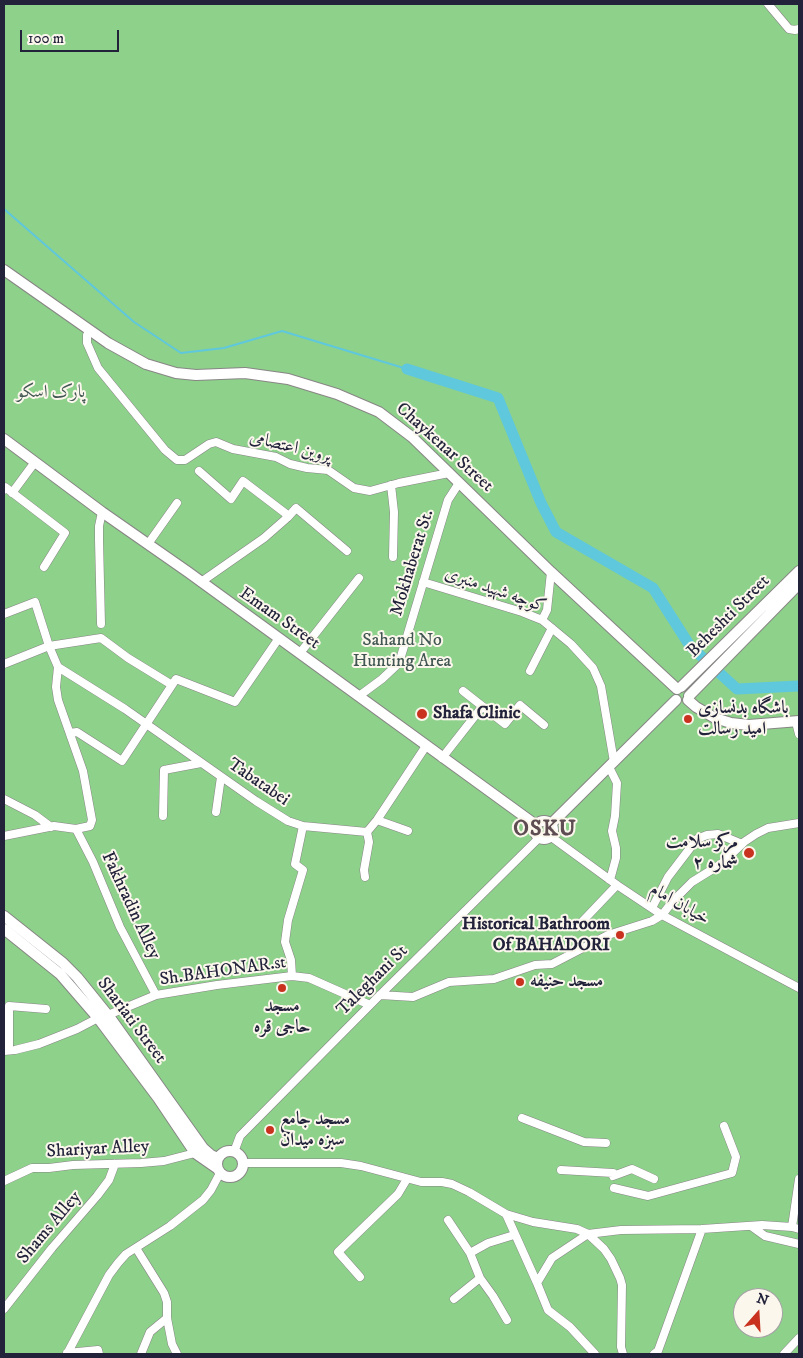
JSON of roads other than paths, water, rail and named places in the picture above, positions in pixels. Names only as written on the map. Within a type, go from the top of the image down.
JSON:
[{"type":"main road","name":"Chaykenar Street","points":[[4,270],[108,343],[146,364],[176,373],[196,375],[244,373],[288,379],[338,394],[379,412],[412,437],[551,572],[679,688]]},
{"type":"main road","name":"Emam Street","points":[[4,439],[102,512],[536,825]]},
{"type":"main road","name":"Beheshti Street","points":[[679,688],[799,570]]},
{"type":"main road","name":"Beheshti Street","points":[[688,698],[799,584]]},
{"type":"main road","points":[[688,698],[681,703],[674,696],[679,688],[688,690],[688,698],[696,707],[715,718],[731,723],[749,726],[798,722]]},
{"type":"main road","points":[[551,824],[676,700]]},
{"type":"main road","points":[[544,821],[551,824],[553,830],[550,836],[540,837],[536,833],[536,825],[544,821]]},
{"type":"main road","name":"Shariati Street","points":[[4,916],[63,963],[77,977],[195,1153],[218,1171]]},
{"type":"main road","name":"Shariati Street","points":[[4,929],[60,974],[103,1016],[203,1148],[218,1158]]},
{"type":"main road","points":[[225,1152],[234,1152],[240,1156],[243,1163],[241,1171],[235,1177],[226,1177],[218,1171],[216,1163],[218,1158],[225,1152]]},
{"type":"street","points":[[768,4],[790,29],[797,29]]},
{"type":"street","name":"پروین اعتصامی","points":[[90,330],[87,336],[87,343],[98,368],[170,456],[177,460],[185,460],[209,444],[216,442],[233,449],[276,457],[290,464],[328,470],[354,488],[370,491],[449,473]]},
{"type":"street","points":[[12,493],[35,462]]},
{"type":"street","points":[[199,471],[231,498],[244,481],[288,517]]},
{"type":"street","name":"Mokhaberat St.","points":[[359,696],[382,679],[399,663],[448,500],[459,483]]},
{"type":"street","points":[[391,485],[394,512],[393,557]]},
{"type":"street","points":[[4,490],[5,487],[65,533],[44,567]]},
{"type":"street","points":[[148,544],[177,503]]},
{"type":"street","points":[[201,582],[264,538],[296,508],[347,551]]},
{"type":"street","points":[[101,624],[99,526],[102,512]]},
{"type":"street","points":[[542,620],[547,610],[551,572]]},
{"type":"street","points":[[300,653],[359,578]]},
{"type":"street","name":"کوچه شهید منبری","points":[[423,582],[522,612],[542,620],[572,644],[594,668],[601,686],[612,764],[617,783],[612,831],[616,848],[614,883]]},
{"type":"street","points":[[4,614],[35,602],[58,667],[56,687],[58,700],[83,771],[92,820],[90,826],[76,829],[51,827],[4,836]]},
{"type":"street","points":[[530,671],[552,628]]},
{"type":"street","points":[[4,664],[49,646],[101,638],[128,658],[174,682],[235,702],[279,638]]},
{"type":"street","name":"Tabatabei","points":[[58,667],[104,695],[288,821],[303,826],[367,832]]},
{"type":"street","points":[[70,733],[76,732],[122,761],[174,682]]},
{"type":"street","points":[[463,690],[504,724],[520,705],[544,725]]},
{"type":"street","points":[[442,758],[482,707]]},
{"type":"street","points":[[798,722],[799,734]]},
{"type":"street","points":[[365,877],[364,870],[369,842],[367,832],[378,820],[426,746]]},
{"type":"street","points":[[164,816],[164,770],[201,763]]},
{"type":"street","points":[[216,812],[221,776]]},
{"type":"street","points":[[4,799],[35,815],[51,827]]},
{"type":"street","points":[[378,820],[408,831]]},
{"type":"street","points":[[380,994],[413,997],[449,982],[494,979],[535,965],[552,964],[608,935],[652,921],[662,915],[692,882],[721,864],[742,844],[756,834],[768,828],[799,823]]},
{"type":"street","points":[[292,976],[291,960],[285,942],[288,920],[303,870],[295,864],[303,826]]},
{"type":"street","name":"Fakhradin Alley","points":[[76,829],[93,862],[120,927],[156,995]]},
{"type":"street","points":[[652,908],[668,877],[697,839],[707,835],[718,834],[742,844]]},
{"type":"street","name":"خیابان امام","points":[[550,836],[614,883],[662,915],[799,988]]},
{"type":"street","name":"Taleghani St","points":[[234,1152],[240,1136],[380,994],[540,837]]},
{"type":"street","points":[[577,927],[614,883]]},
{"type":"street","name":"Sh.BAHONAR.st","points":[[6,1050],[39,1044],[156,995],[217,985],[292,976],[309,978],[370,1004]]},
{"type":"street","points":[[6,1050],[9,1006],[46,1009]]},
{"type":"street","points":[[522,1118],[584,1142],[606,1144]]},
{"type":"street","points":[[614,1188],[648,1196],[732,1174],[736,1157],[724,1126]]},
{"type":"street","name":"Shariyar Alley","points":[[4,1180],[32,1168],[164,1161],[195,1153]]},
{"type":"street","points":[[243,1163],[341,1163],[361,1166],[407,1180],[452,1184],[506,1214],[533,1222],[577,1229],[588,1234],[604,1249],[620,1278],[622,1285],[621,1347],[623,1354]]},
{"type":"street","name":"Shams Alley","points":[[4,1309],[52,1248],[97,1196],[109,1180],[116,1164]]},
{"type":"street","points":[[561,1170],[613,1174],[632,1169],[654,1180]]},
{"type":"street","points":[[67,1354],[109,1275],[126,1254],[170,1226],[202,1200],[212,1190],[218,1171]]},
{"type":"street","points":[[537,1283],[552,1258],[588,1234],[620,1230],[702,1229],[751,1226],[796,1228],[799,1179]]},
{"type":"street","points":[[360,1278],[338,1252],[398,1194],[407,1180]]},
{"type":"street","points":[[506,1214],[548,1310],[570,1327],[594,1354]]},
{"type":"street","points":[[448,1220],[470,1253],[480,1278],[507,1320]]},
{"type":"street","points":[[751,1226],[766,1236],[799,1244]]},
{"type":"street","points":[[654,1354],[658,1351],[702,1229]]},
{"type":"street","points":[[470,1253],[488,1242],[514,1235]]},
{"type":"street","points":[[136,1248],[164,1293],[167,1302],[167,1318],[172,1344],[177,1354]]},
{"type":"street","points":[[454,1299],[480,1278]]},
{"type":"street","points":[[142,1354],[150,1332],[167,1318]]},
{"type":"street","points":[[784,1354],[799,1338]]},
{"type":"street","points":[[67,1354],[98,1350],[99,1354]]},
{"type":"waterway","points":[[4,209],[134,322],[181,353],[224,348],[282,331],[407,369]]},
{"type":"waterway","points":[[407,369],[498,398],[541,503],[556,532],[653,588],[690,646],[737,689],[799,686]]},
{"type":"place","name":"Shafa Clinic","points":[[422,714]]},
{"type":"place","name":"باشگاه بدنسازی امید رسالت","points":[[688,719]]},
{"type":"place","name":"مرکز سلامت شماره ۲","points":[[749,853]]},
{"type":"place","name":"Historical Bathroom Of BAHADORI","points":[[620,935]]},
{"type":"place","name":"مسجد حنیفه","points":[[520,982]]},
{"type":"place","name":"مسجد حاجی قره","points":[[282,988]]},
{"type":"place","name":"مسجد جامع سبزه میدان","points":[[270,1130]]},
{"type":"district","name":"OSKU","points":[[545,830]]},
{"type":"park label","name":"پارک اسکو","points":[[51,393]]},
{"type":"park label","name":"Sahand No Hunting Area","points":[[402,651]]}]
